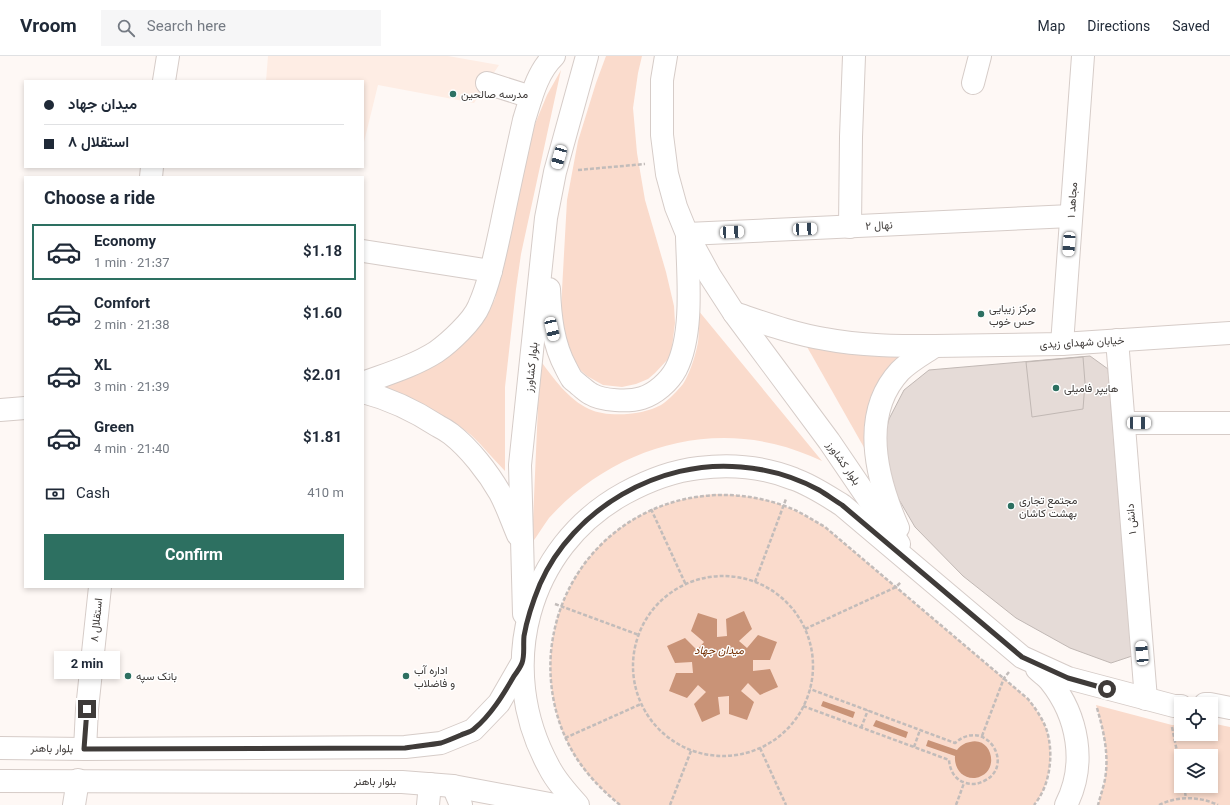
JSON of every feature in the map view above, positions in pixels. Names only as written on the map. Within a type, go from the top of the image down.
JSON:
[{"type":"main road","points":[[164,80],[168,56]]},
{"type":"main road","points":[[364,382],[422,360],[435,352],[447,344],[470,320],[479,307],[491,271],[524,120],[538,80],[554,56]]},
{"type":"main road","name":"بلوار کشاورز","points":[[524,636],[520,465],[546,218],[554,172],[587,56]]},
{"type":"main road","name":"بلوار کشاورز","points":[[666,56],[662,80],[662,135],[667,174],[676,207],[687,234],[710,276],[734,313],[829,441],[914,566]]},
{"type":"main road","points":[[850,227],[854,56]]},
{"type":"main road","points":[[973,83],[980,56]]},
{"type":"main road","name":"مجاهد ۱","points":[[1062,344],[1083,56]]},
{"type":"main road","points":[[487,83],[531,97]]},
{"type":"main road","name":"نهال ۲","points":[[687,234],[1071,216]]},
{"type":"main road","points":[[546,218],[550,308],[552,329],[557,350],[572,379],[592,395],[610,400],[642,398],[657,390],[668,380],[676,369],[684,344],[687,318],[687,234]]},
{"type":"main road","points":[[364,251],[491,271]]},
{"type":"main road","name":"خیابان شهدای زیدی","points":[[734,313],[781,329],[826,339],[878,346],[1062,344],[1230,333]]},
{"type":"main road","name":"دانش ۱","points":[[1117,340],[1146,699]]},
{"type":"main road","points":[[914,566],[893,517],[881,478],[876,458],[876,427],[881,405],[888,388],[900,371],[935,346]]},
{"type":"main road","points":[[364,392],[404,406],[450,433],[464,445],[479,462],[500,493],[523,547]]},
{"type":"main road","points":[[0,410],[24,408]]},
{"type":"main road","points":[[1124,423],[1230,423]]},
{"type":"main road","points":[[578,805],[549,768],[540,750],[528,717],[523,691],[522,663],[524,636],[531,609],[540,584],[553,560],[569,538],[588,518],[610,501],[641,484],[659,477],[686,470],[713,466],[740,467],[767,471],[794,479],[818,490],[842,505],[1049,680],[1064,700],[1074,723],[1078,747],[1077,772],[1070,798],[1066,805]]},
{"type":"main road","name":"استقلال ۸","points":[[84,749],[100,588]]},
{"type":"main road","points":[[1022,657],[1068,678],[1174,705]]},
{"type":"main road","name":"بلوار باهنر","points":[[0,748],[405,748],[441,743],[473,730],[499,703],[522,663]]},
{"type":"main road","points":[[1218,706],[1230,708]]},
{"type":"main road","points":[[74,805],[78,780]]},
{"type":"main road","name":"بلوار باهنر","points":[[0,781],[402,782],[430,784],[457,795],[555,805]]},
{"type":"main road","points":[[428,805],[430,784]]},
{"type":"path","points":[[554,172],[666,162]]},
{"type":"path","points":[[754,582],[794,479]]},
{"type":"path","points":[[641,484],[686,585]]},
{"type":"path","points":[[620,805],[602,790],[573,754],[556,710],[551,687],[550,664],[552,640],[557,618],[566,595],[577,575],[591,556],[607,539],[626,524],[668,503],[714,494],[761,498],[784,505],[825,527],[1028,699],[1039,714],[1046,731],[1050,750],[1049,768],[1044,786],[1034,805]]},
{"type":"path","points":[[805,629],[896,587],[914,566]]},
{"type":"path","points":[[720,576],[754,582],[770,590],[784,601],[796,614],[805,629],[813,658],[810,689],[803,706],[785,731],[760,748],[743,754],[726,756],[708,755],[691,750],[675,743],[661,732],[650,719],[641,704],[635,687],[633,670],[634,652],[639,635],[646,619],[657,605],[670,593],[686,585],[702,579],[720,576]]},
{"type":"path","points":[[535,597],[639,635]]},
{"type":"path","points":[[982,736],[1004,678],[1022,657]]},
{"type":"path","points":[[803,706],[949,760],[949,766],[952,773],[964,783],[980,783],[987,780],[996,768],[998,761],[994,746],[982,736],[967,736],[955,743],[810,689]]},
{"type":"path","points":[[540,750],[641,704]]},
{"type":"path","points":[[1096,705],[1104,730],[1107,757],[1104,783],[1098,805]]},
{"type":"path","points":[[861,728],[868,710]]},
{"type":"path","points":[[1174,717],[1172,725],[1174,735]]},
{"type":"path","points":[[914,747],[920,730]]},
{"type":"path","points":[[760,748],[786,805]]},
{"type":"path","points":[[670,805],[691,750]]},
{"type":"path","points":[[956,805],[964,783]]},
{"type":"path","points":[[1185,793],[1186,798]]},
{"type":"path","points":[[1159,805],[1177,798],[1203,799],[1218,805]]},
{"type":"shaded area","name":"مدرسه صالحین","points":[[268,56],[448,56],[499,65],[474,103],[378,85],[364,142],[364,80],[266,80]]},
{"type":"shaded area","points":[[744,611],[752,629],[739,641],[747,648],[758,635],[777,642],[770,660],[753,660],[753,671],[770,669],[778,687],[760,695],[748,683],[741,691],[754,702],[747,720],[729,714],[729,696],[718,697],[720,714],[702,722],[694,704],[706,692],[698,685],[687,698],[669,691],[676,673],[693,673],[692,662],[675,663],[667,646],[685,638],[697,650],[704,642],[691,631],[698,613],[717,619],[717,637],[727,636],[726,619]]},
{"type":"shaded area","points":[[823,701],[855,712],[853,718],[821,706]]},
{"type":"shaded area","points":[[876,720],[908,732],[906,738],[873,726]]},
{"type":"shaded area","points":[[928,740],[957,750],[962,745],[970,742],[978,742],[984,745],[989,750],[991,756],[991,763],[988,770],[983,775],[975,778],[966,777],[957,768],[955,756],[926,746]]},
{"type":"green space","points":[[606,56],[642,56],[633,108],[637,153],[645,200],[666,272],[674,306],[675,323],[669,358],[648,379],[636,384],[622,387],[603,385],[587,376],[576,366],[562,329],[561,308],[567,200],[578,141]]},
{"type":"green space","points":[[561,70],[521,254],[516,289],[505,387],[505,471],[471,435],[461,427],[428,408],[382,387],[455,350],[473,334],[485,317],[495,299],[525,159],[535,124],[547,95]]},
{"type":"green space","points":[[698,310],[822,461],[799,451],[774,444],[743,439],[712,438],[681,442],[651,450],[623,462],[596,477],[571,496],[549,518],[532,543],[540,360],[556,381],[574,400],[589,409],[606,414],[625,414],[645,411],[661,405],[683,384],[693,361],[698,343]]},
{"type":"green space","points":[[806,345],[904,355],[866,451]]},
{"type":"green space","name":"میدان جهاد","points":[[714,494],[745,496],[772,502],[798,512],[825,527],[1028,699],[1039,714],[1047,731],[1050,750],[1047,780],[1044,789],[1034,805],[620,805],[600,787],[588,775],[573,753],[560,723],[552,692],[551,660],[555,628],[565,598],[580,570],[600,545],[626,524],[647,512],[668,504]]},
{"type":"green space","points":[[1096,705],[1174,725],[1174,741],[1218,741],[1218,724],[1230,727],[1230,805],[1098,805],[1106,774],[1104,734]]},
{"type":"building","name":"مجتمع تجاری بهشت کاشان","points":[[1090,356],[1108,369],[1132,656],[1111,663],[1070,648],[1016,618],[963,576],[915,527],[891,486],[882,446],[889,419],[904,390],[929,370]]},
{"type":"building","name":"هایپر فامیلی","points":[[1083,357],[1085,383],[1083,409],[1032,417],[1026,362]]},
{"type":"place","name":"مدرسه صالحین","points":[[453,94]]},
{"type":"place","name":"مرکز زیبایی حس خوب","points":[[981,314]]},
{"type":"place","name":"هایپر فامیلی","points":[[1056,388]]},
{"type":"place","name":"مجتمع تجاری بهشت کاشان","points":[[1011,506]]},
{"type":"place","name":"بانک سپه","points":[[128,676]]},
{"type":"place","name":"اداره آب و فاضلاب","points":[[406,676]]},
{"type":"route","points":[[87,709],[84,749],[405,748],[441,743],[473,730],[499,703],[522,663],[524,636],[531,609],[540,584],[553,560],[569,538],[588,518],[610,501],[641,484],[659,477],[686,470],[713,466],[740,467],[767,471],[794,479],[818,490],[842,505],[1022,657],[1068,678],[1107,689]]}]
